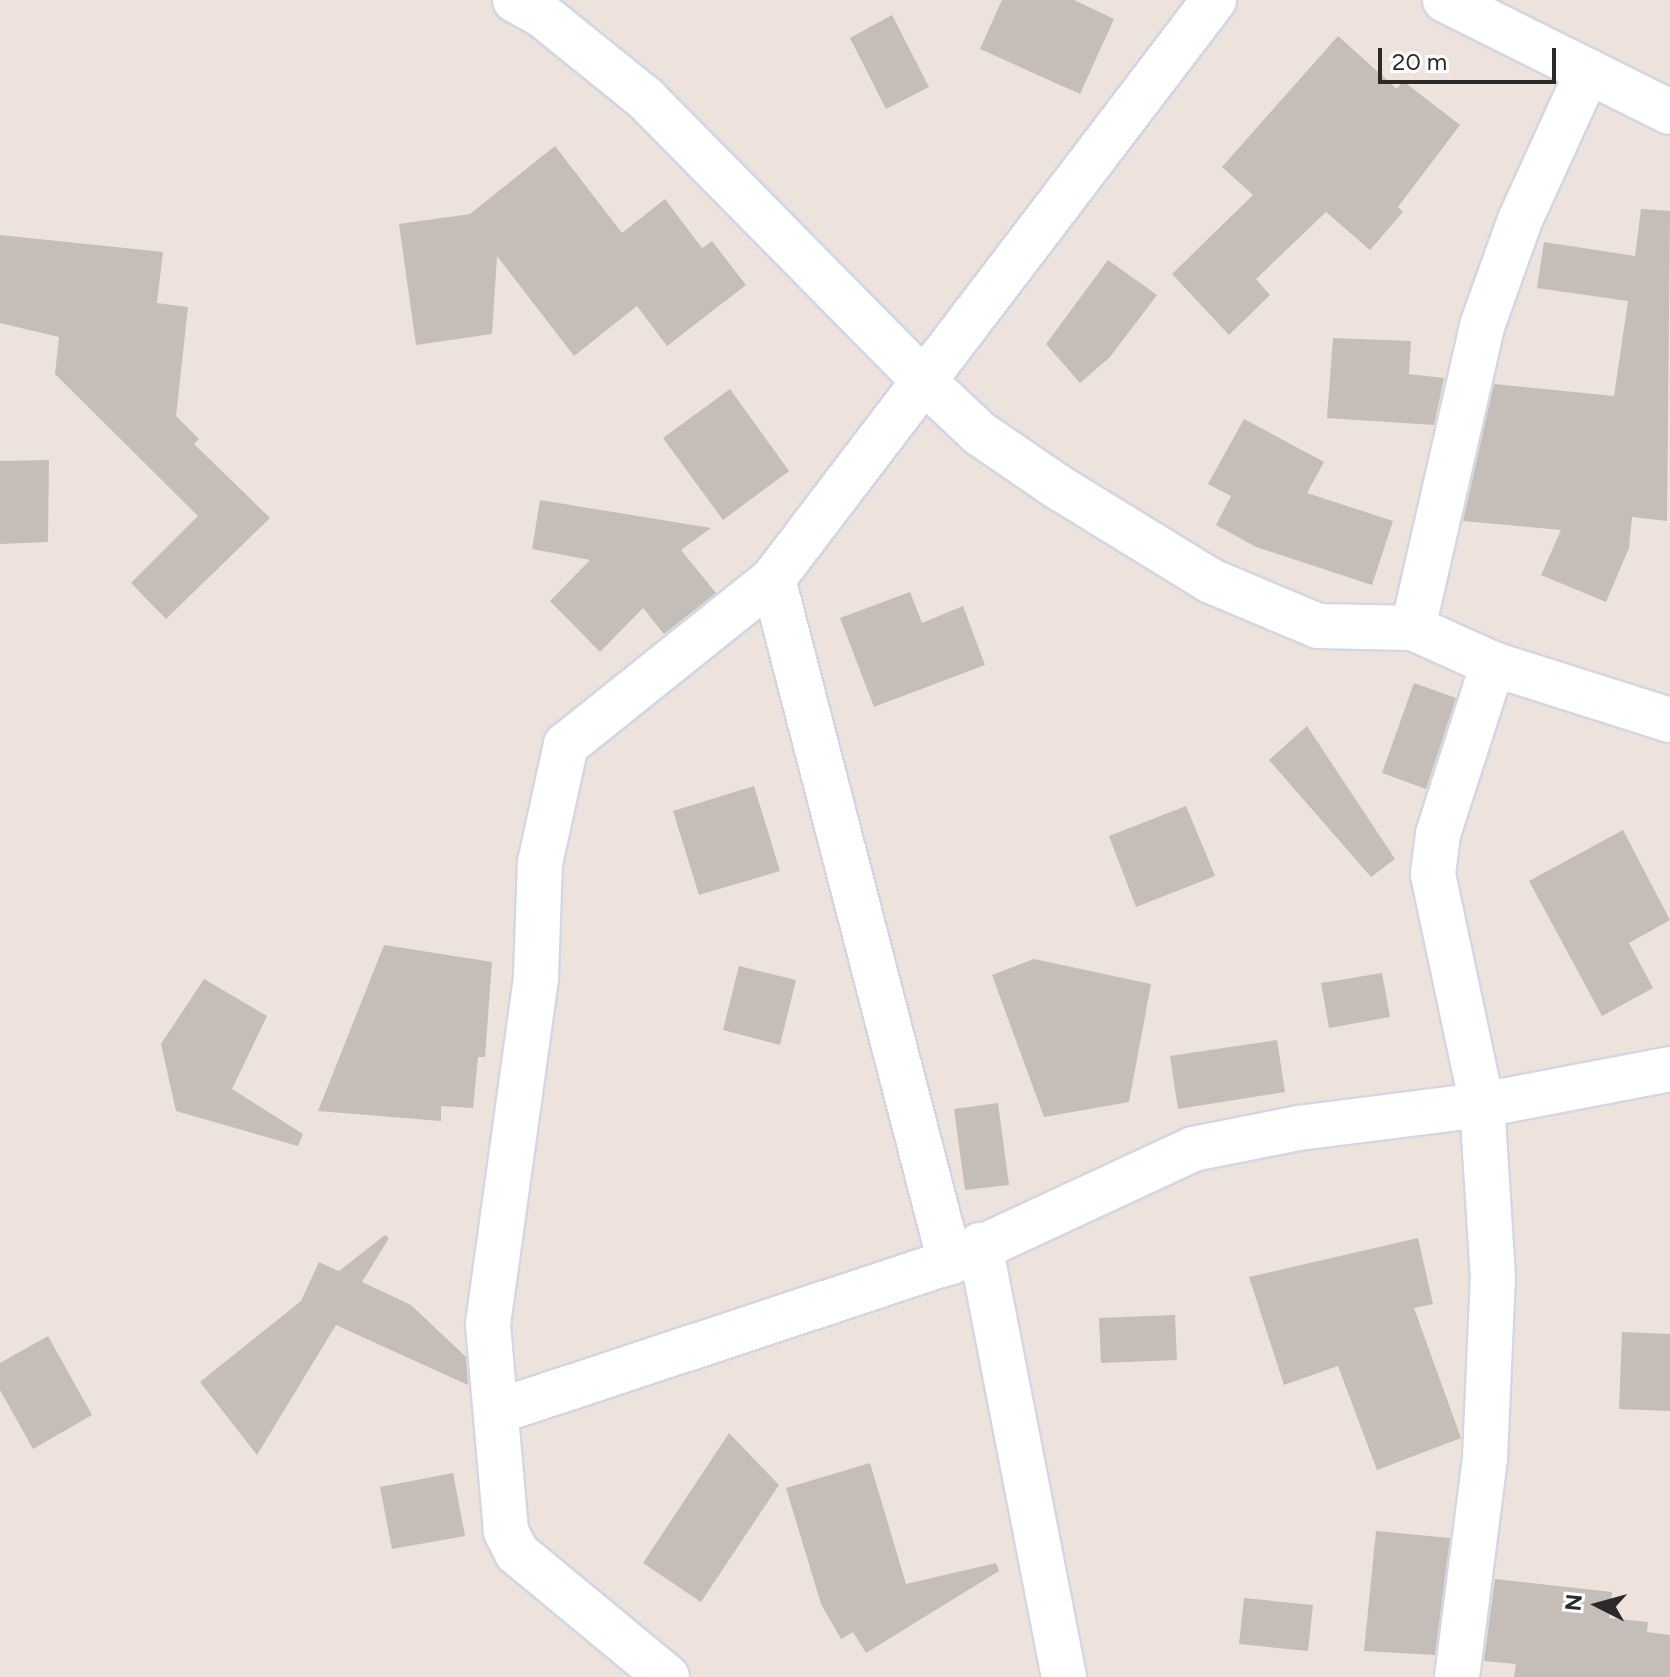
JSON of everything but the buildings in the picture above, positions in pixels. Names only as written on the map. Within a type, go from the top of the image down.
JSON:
[{"type":"street","points":[[515,0],[542,15],[645,98],[979,433],[1211,581],[1318,626],[1413,628],[1493,664],[1670,720]]},
{"type":"street","points":[[667,1677],[517,1553],[506,1531],[488,1324],[536,976],[540,863],[566,745],[773,579],[926,383],[1214,0]]},
{"type":"street","points":[[1445,0],[1670,112]]},
{"type":"street","points":[[1413,628],[1482,326],[1520,220],[1588,71]]},
{"type":"street","points":[[773,579],[965,1254],[1064,1677]]},
{"type":"street","points":[[1457,1677],[1485,1458],[1493,1278],[1482,1105],[1433,874],[1438,834],[1493,664]]},
{"type":"street","points":[[496,1412],[965,1254],[1193,1149],[1299,1128],[1482,1105],[1670,1069]]}]
